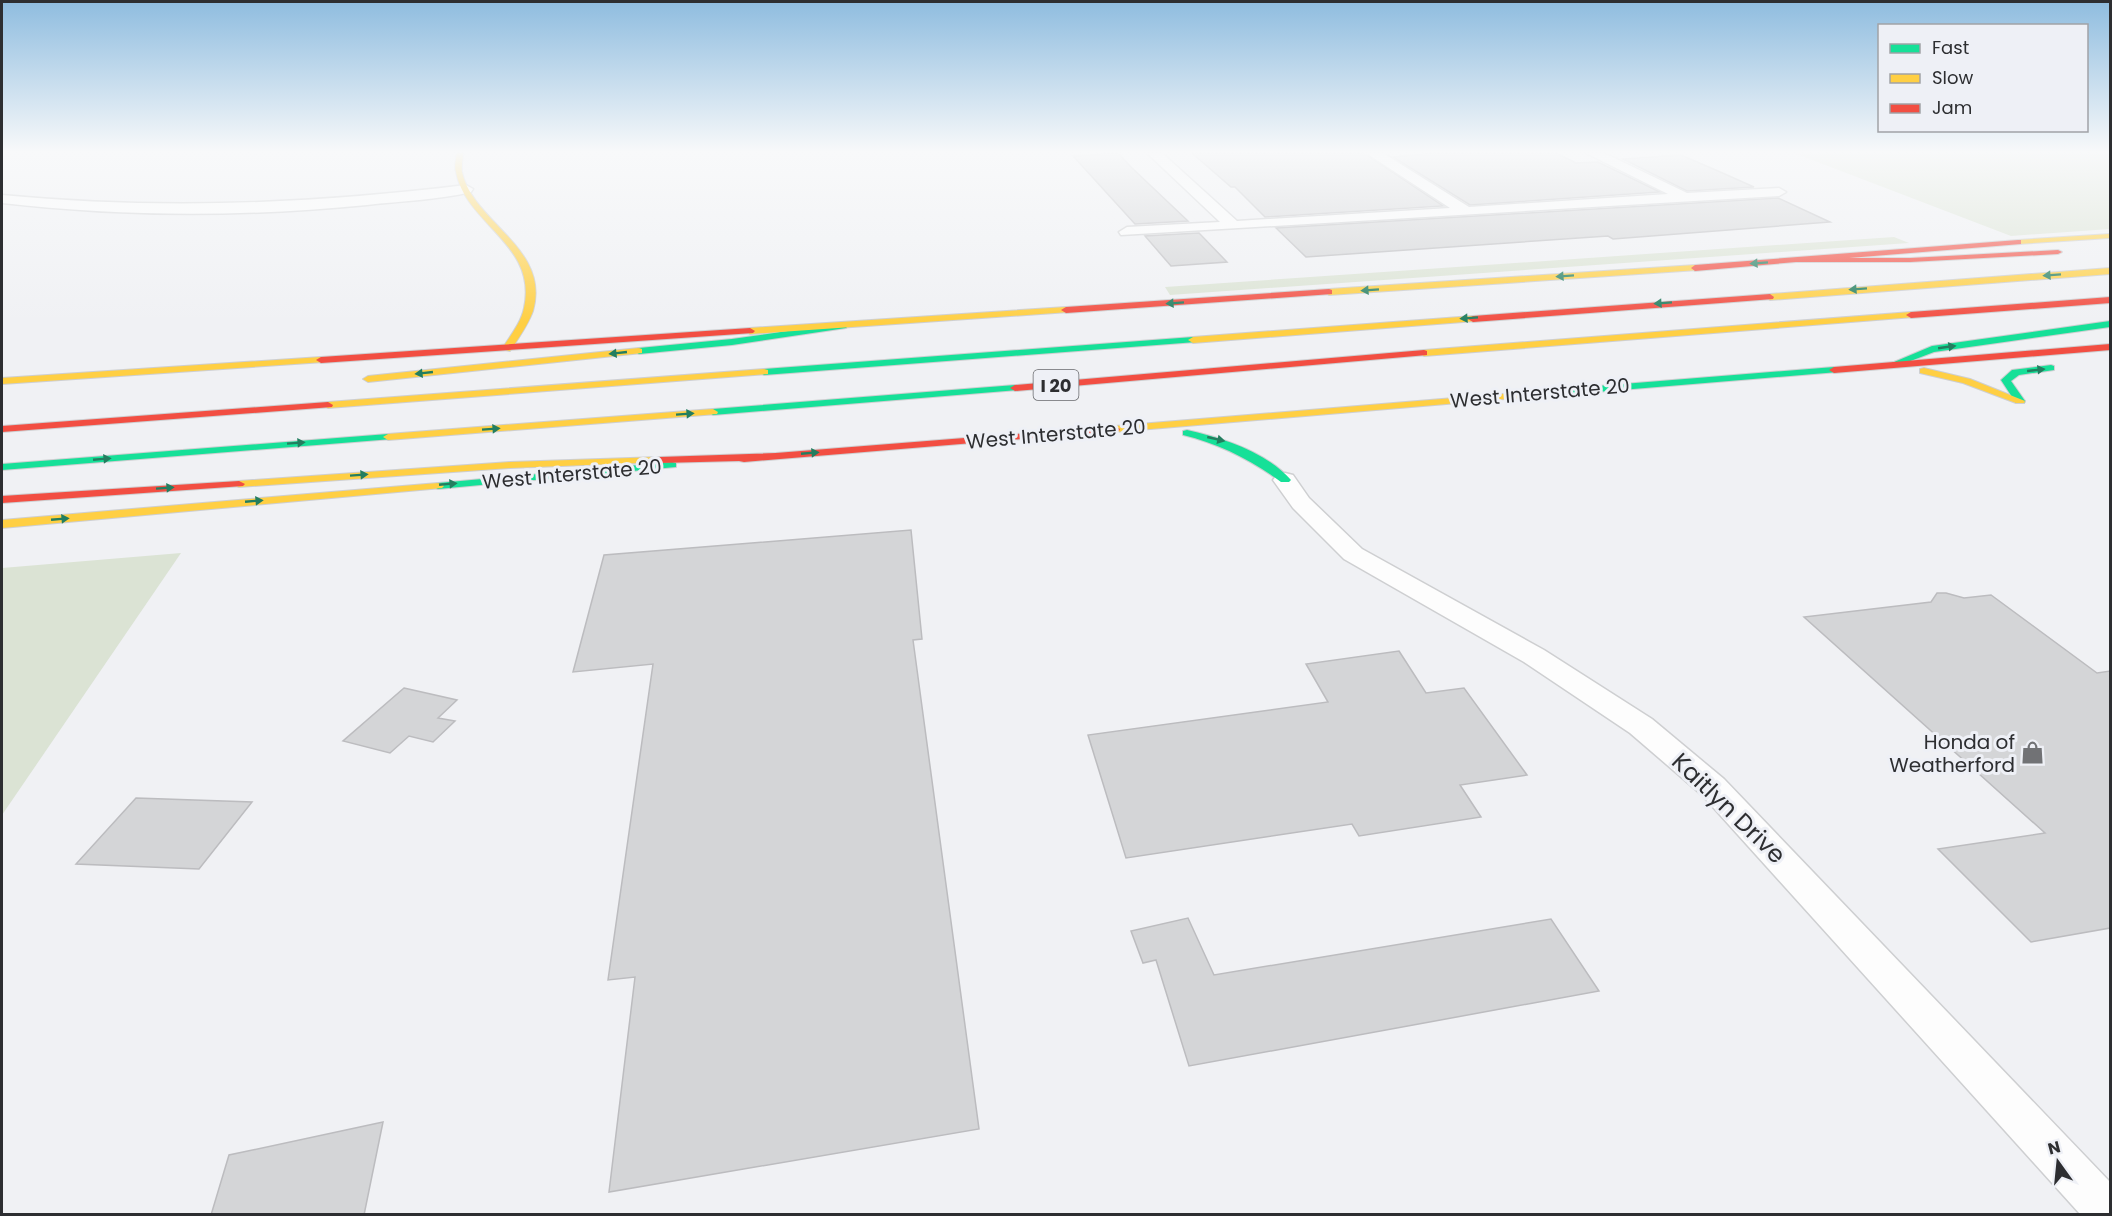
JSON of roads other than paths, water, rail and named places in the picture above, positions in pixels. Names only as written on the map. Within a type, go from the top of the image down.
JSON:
[{"type":"main road","points":[[483,210],[519,253],[530,274],[530,307],[507,348]]},
{"type":"main road","points":[[2,381],[1799,261],[1889,251],[2110,236]]},
{"type":"main road","points":[[1799,261],[1910,260],[2110,248]]},
{"type":"main road","name":"I 20","points":[[2,429],[2110,271]]},
{"type":"main road","name":"I 20","points":[[2,467],[973,392],[1611,337],[2110,300]]},
{"type":"main road","points":[[1892,365],[1932,349],[2110,324]]},
{"type":"main road","points":[[358,381],[732,342],[843,326]]},
{"type":"main road","name":"West Interstate 20","points":[[2,524],[774,456],[2110,346]]},
{"type":"main road","points":[[1892,365],[1966,381],[2020,401],[2006,380],[2016,372],[2068,367]]},
{"type":"main road","points":[[1287,429],[1293,424],[1318,416],[1361,408]]},
{"type":"main road","points":[[2,416],[42,412]]},
{"type":"main road","name":"Kaitlyn Drive","points":[[1095,430],[1180,432],[1228,441],[1282,469]]},
{"type":"main road","points":[[2,500],[510,465],[774,456]]},
{"type":"street","points":[[203,210],[219,210]]},
{"type":"street","points":[[1216,210],[1233,225]]},
{"type":"street","points":[[1127,232],[1468,210]]},
{"type":"street","name":"Kaitlyn Drive","points":[[1282,469],[1301,503],[1353,554],[1534,656],[1641,726],[1713,787],[2110,1215]]},
{"type":"place","name":"Honda of Weatherford","points":[[2033,753]]}]
